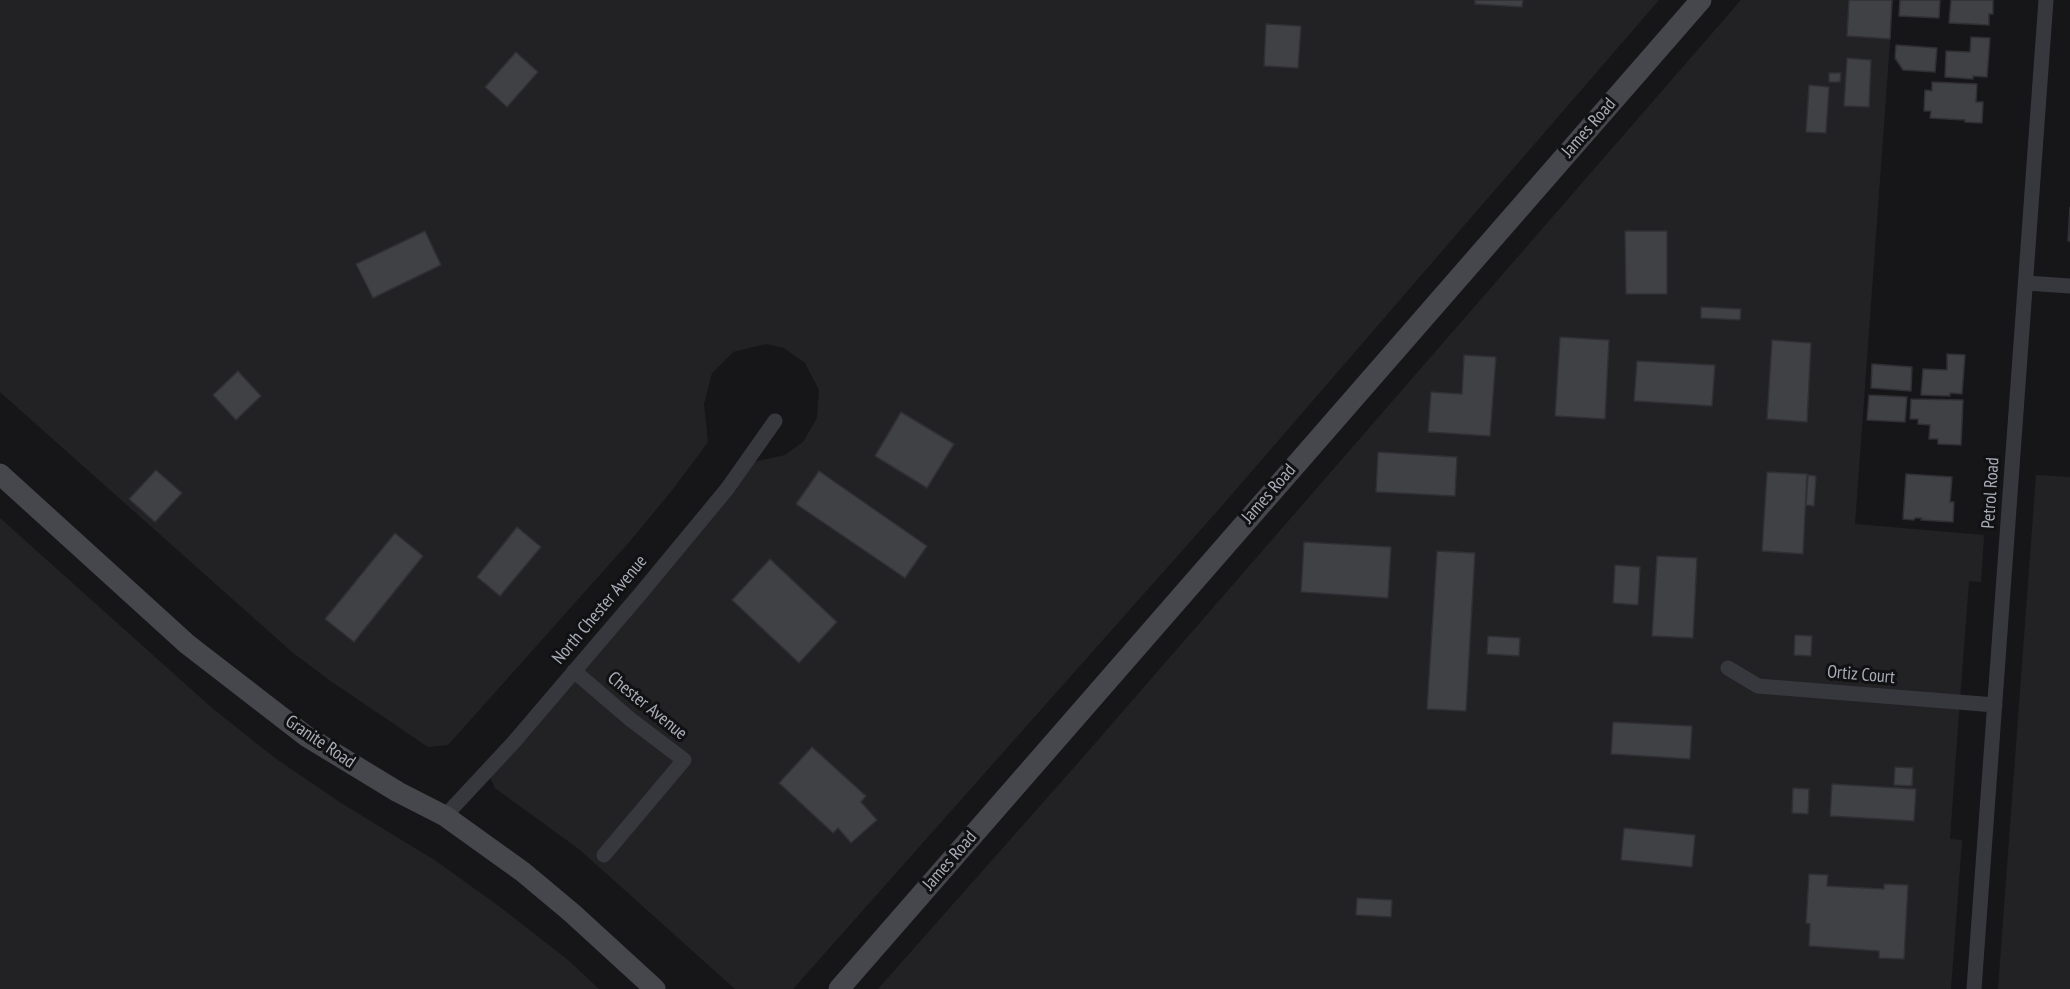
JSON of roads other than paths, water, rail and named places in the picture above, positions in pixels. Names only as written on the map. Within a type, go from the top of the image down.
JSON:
[{"type":"main road","name":"James Road","points":[[839,989],[1701,0]]},
{"type":"main road","name":"Granite Road","points":[[0,474],[187,644],[306,736],[398,792],[445,816],[522,872],[655,989]]},
{"type":"street","name":"Petrol Road","points":[[1974,989],[2046,0]]},
{"type":"street","points":[[2026,283],[2070,286]]},
{"type":"street","name":"North Chester Avenue","points":[[445,816],[513,743],[641,593],[727,489],[775,421]]},
{"type":"street","name":"Ortiz Court","points":[[1728,668],[1758,686],[1995,705]]},
{"type":"street","name":"Chester Avenue","points":[[574,671],[630,719],[684,760],[604,855]]}]
